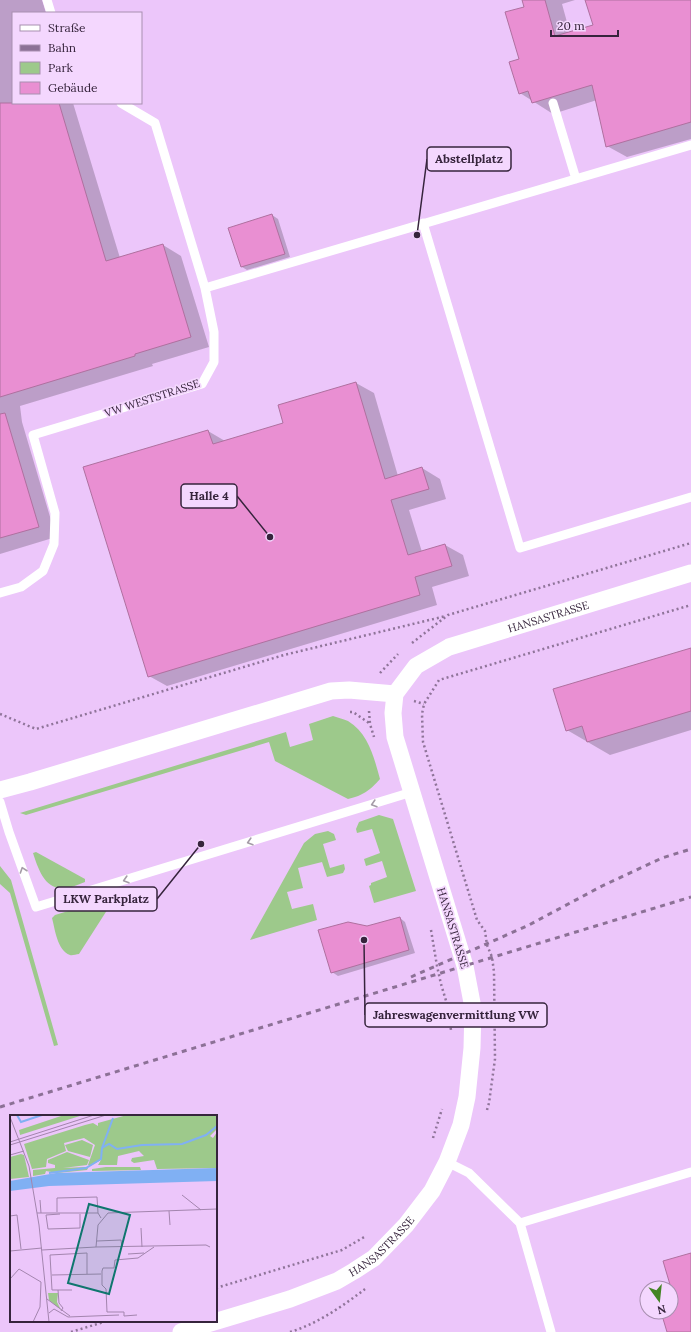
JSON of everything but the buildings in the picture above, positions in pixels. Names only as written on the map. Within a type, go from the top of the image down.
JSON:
[{"type":"street","name":"HANSASTRASSE","points":[[217,1321],[290,1299],[337,1281],[374,1258],[406,1225],[432,1191],[447,1162],[460,1125],[467,1097],[472,1048],[473,1008],[465,966],[395,737],[393,713],[395,694],[416,666],[449,647],[691,573]]},
{"type":"street","points":[[0,790],[38,780],[331,691],[349,690],[395,694]]},
{"type":"street","name":"HANSASTRASSE","points":[[181,1332],[214,1322]]},
{"type":"lane","points":[[47,0],[51,12]]},
{"type":"lane","points":[[553,103],[576,179]]},
{"type":"lane","name":"VW WESTSTRASSE","points":[[0,594],[21,587],[43,571],[54,544],[55,513],[33,435],[202,384],[214,362],[214,332],[205,288],[154,123],[123,104]]},
{"type":"lane","points":[[205,288],[691,145]]},
{"type":"lane","points":[[424,223],[520,548],[691,497]]},
{"type":"lane","points":[[0,802],[9,832],[36,907],[412,792]]},
{"type":"lane","points":[[447,1162],[469,1173],[520,1223],[551,1332]]},
{"type":"lane","points":[[520,1223],[691,1172]]},
{"type":"path","points":[[484,1117],[489,1103],[496,1059],[494,972],[492,957],[487,945],[485,931],[477,920],[423,742],[422,714],[424,704],[439,680],[691,605]]},
{"type":"path","points":[[0,714],[36,729],[284,655],[448,615]]},
{"type":"path","points":[[370,724],[374,740]]},
{"type":"path","points":[[431,929],[437,966],[447,1004],[452,1033]]},
{"type":"path","points":[[430,1144],[443,1107]]},
{"type":"path","points":[[217,1288],[342,1250],[368,1235]]},
{"type":"path","points":[[290,1332],[301,1329],[344,1306],[367,1288]]},
{"type":"path","points":[[71,1332],[104,1322]]},
{"type":"green space","points":[[333,716],[348,721],[361,733],[370,747],[380,779],[366,792],[348,799],[275,761],[269,742],[26,815],[20,813],[286,732],[290,747],[313,740],[309,724]]},
{"type":"green space","points":[[379,815],[393,819],[416,891],[374,903],[369,886],[371,883],[387,877],[382,861],[366,866],[364,859],[380,853],[372,829],[357,833],[356,829],[359,822]]},
{"type":"green space","points":[[328,831],[334,834],[336,840],[323,844],[330,868],[344,864],[345,869],[343,873],[327,877],[322,862],[298,868],[303,888],[287,892],[292,909],[313,904],[317,920],[250,940],[304,843],[315,834]]},
{"type":"green space","points":[[36,852],[85,879],[85,882],[67,888],[59,888],[48,883],[37,865],[33,853]]},
{"type":"green space","points":[[0,866],[11,880],[58,1045],[54,1046],[10,893],[0,884]]},
{"type":"green space","points":[[108,899],[111,900],[111,904],[79,954],[71,955],[62,949],[57,939],[52,918],[55,915]]},
{"type":"railway","points":[[411,977],[527,926],[602,886],[662,858],[691,849]]},
{"type":"railway","points":[[0,1107],[691,897]]},
{"type":"place","name":"Abstellplatz","points":[[417,235]]},
{"type":"place","name":"Halle 4","points":[[270,537]]},
{"type":"place","name":"LKW Parkplatz","points":[[201,844]]},
{"type":"place","name":"Jahreswagenvermittlung VW","points":[[364,940]]}]
